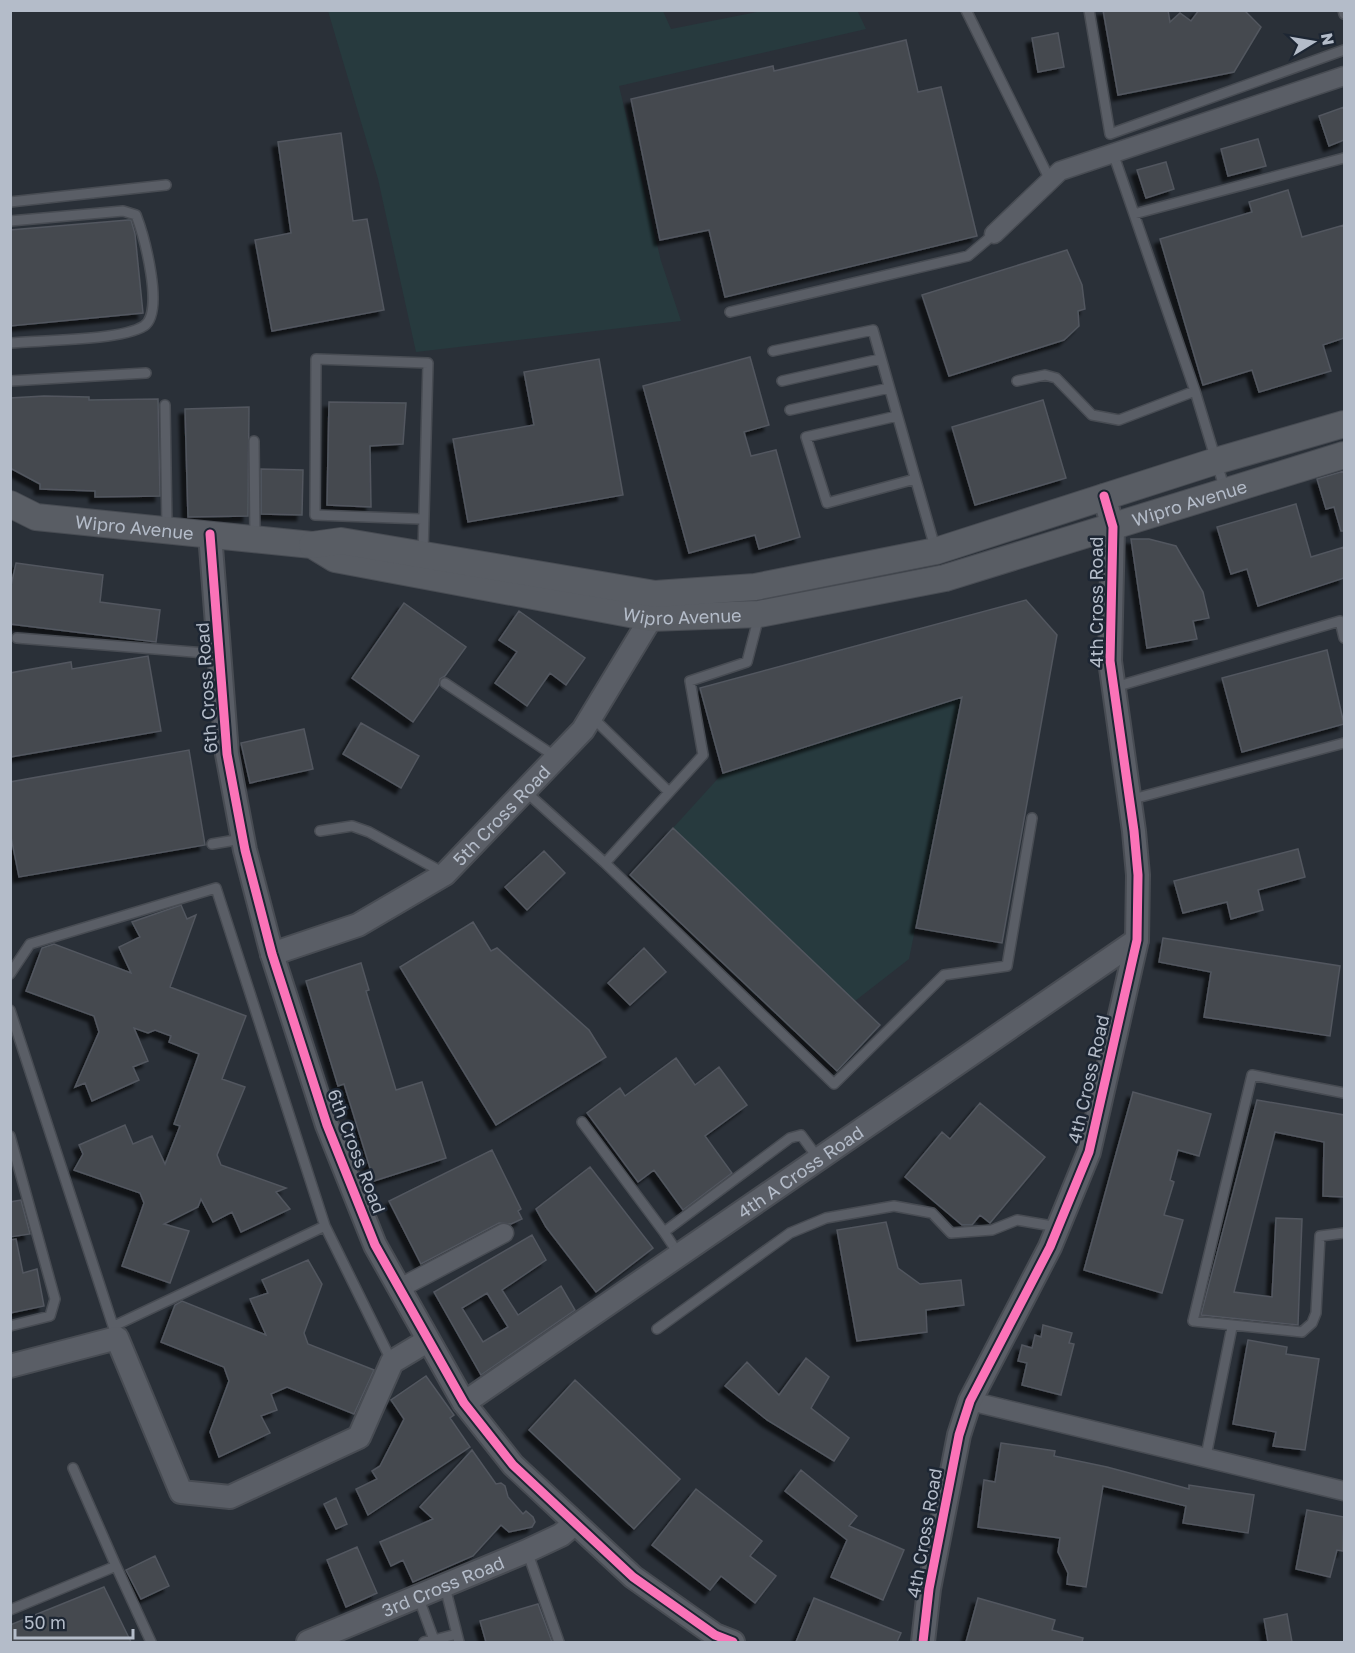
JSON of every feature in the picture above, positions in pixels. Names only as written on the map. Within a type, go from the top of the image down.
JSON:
[{"type":"main road","name":"Wipro Avenue","points":[[10,504],[36,517],[312,545],[341,541],[423,555],[653,606],[936,551],[1216,461],[1344,424]]},
{"type":"main road","name":"Wipro Avenue","points":[[312,545],[335,559],[653,606],[759,614],[945,578],[1344,455]]},
{"type":"street","points":[[994,234],[1060,171],[1344,76]]},
{"type":"street","name":"4th Cross Road","points":[[923,1642],[929,1590],[959,1436],[970,1401],[1058,1227],[1089,1152],[1137,940],[1138,875],[1110,661],[1113,527],[1104,496]]},
{"type":"street","name":"6th Cross Road","points":[[210,534],[227,754],[243,838],[272,954],[327,1125],[375,1245],[398,1290],[464,1402],[513,1465],[633,1577],[722,1640]]},
{"type":"street","name":"5th Cross Road","points":[[272,954],[357,925],[445,874],[583,730],[653,606]]},
{"type":"street","name":"4th A Cross Road","points":[[464,1402],[1137,940]]},
{"type":"street","points":[[398,1290],[504,1233]]},
{"type":"street","points":[[10,1366],[115,1332],[181,1492],[230,1497],[359,1437],[392,1362],[427,1341]]},
{"type":"street","points":[[970,1401],[1344,1491]]},
{"type":"street","name":"3rd Cross Road","points":[[308,1642],[345,1634],[418,1596],[561,1535],[574,1524]]},
{"type":"lane","points":[[966,10],[1050,180]]},
{"type":"lane","points":[[1089,10],[1110,134],[1344,50]]},
{"type":"lane","points":[[1113,153],[1195,391],[1226,492]]},
{"type":"lane","points":[[1134,214],[1344,158]]},
{"type":"lane","points":[[10,202],[166,185]]},
{"type":"lane","points":[[10,221],[123,211],[136,215],[146,242],[154,311],[145,326],[122,333],[10,343]]},
{"type":"lane","points":[[730,312],[968,256],[994,234]]},
{"type":"lane","points":[[773,351],[873,330],[936,551]]},
{"type":"lane","points":[[422,519],[315,515],[316,359],[428,363],[422,519],[423,555]]},
{"type":"lane","points":[[782,381],[880,359]]},
{"type":"lane","points":[[10,381],[146,373]]},
{"type":"lane","points":[[1017,381],[1045,375],[1056,378],[1092,415],[1119,420],[1195,391]]},
{"type":"lane","points":[[790,410],[889,388]]},
{"type":"lane","points":[[165,405],[166,530]]},
{"type":"lane","points":[[897,416],[806,437],[827,503],[915,479]]},
{"type":"lane","points":[[254,441],[255,538]]},
{"type":"lane","points":[[604,863],[703,755],[690,681],[747,662],[759,614]]},
{"type":"lane","points":[[1113,687],[1340,621],[1344,638]]},
{"type":"lane","points":[[17,638],[220,654]]},
{"type":"lane","points":[[445,683],[556,757]]},
{"type":"lane","points":[[591,717],[669,792]]},
{"type":"lane","points":[[1129,800],[1344,743]]},
{"type":"lane","points":[[525,790],[834,1084],[944,975],[1007,966],[1032,819]]},
{"type":"lane","points":[[320,831],[352,826],[369,832],[445,874]]},
{"type":"lane","points":[[212,844],[243,838]]},
{"type":"lane","points":[[10,974],[30,944],[216,888],[325,1226],[392,1362]]},
{"type":"lane","points":[[10,1010],[115,1332],[325,1226]]},
{"type":"lane","points":[[1344,1093],[1252,1075],[1193,1321],[1302,1332],[1312,1323],[1316,1313],[1320,1236],[1344,1233]]},
{"type":"lane","points":[[582,1122],[678,1253]]},
{"type":"lane","points":[[664,1232],[790,1138],[801,1134],[818,1158]]},
{"type":"lane","points":[[10,1136],[56,1299],[50,1316],[10,1326]]},
{"type":"lane","points":[[657,1329],[790,1233],[826,1218],[894,1206],[933,1213],[951,1233],[992,1230],[1017,1220],[1058,1227]]},
{"type":"lane","points":[[1206,1456],[1232,1326]]},
{"type":"lane","points":[[73,1468],[151,1642]]},
{"type":"lane","points":[[527,1551],[559,1642]]},
{"type":"lane","points":[[10,1610],[116,1566]]},
{"type":"lane","points":[[424,1642],[458,1638],[444,1585]]},
{"type":"lane","points":[[418,1596],[435,1640]]},
{"type":"green space","points":[[857,10],[866,29],[619,86],[661,261],[681,321],[416,352],[378,179],[328,11],[663,11],[671,29],[762,11]]},
{"type":"green space","points":[[962,697],[909,959],[855,1001],[673,828],[723,773]]},
{"type":"building","points":[[1103,10],[1168,10],[1170,22],[1180,13],[1191,21],[1199,10],[1244,10],[1261,27],[1234,72],[1118,95]]},
{"type":"building","points":[[1058,33],[1064,67],[1038,72],[1032,38]]},
{"type":"building","points":[[906,40],[918,92],[941,87],[977,236],[725,297],[709,230],[660,240],[631,99],[773,66],[774,71]]},
{"type":"building","points":[[1344,107],[1344,140],[1329,146],[1319,116]]},
{"type":"building","points":[[341,133],[353,221],[367,219],[384,310],[272,331],[255,240],[291,233],[278,142]]},
{"type":"building","points":[[1258,139],[1266,166],[1228,176],[1221,149]]},
{"type":"building","points":[[1166,162],[1174,189],[1146,198],[1137,170]]},
{"type":"building","points":[[1288,190],[1302,237],[1344,225],[1344,338],[1323,345],[1331,371],[1259,392],[1252,370],[1203,385],[1160,239],[1252,212],[1249,202]]},
{"type":"building","points":[[131,220],[135,234],[143,313],[10,326],[10,230]]},
{"type":"building","points":[[1067,250],[1082,285],[1085,309],[1078,311],[1079,326],[1064,340],[949,376],[922,295]]},
{"type":"building","points":[[750,357],[769,425],[744,432],[751,456],[776,450],[800,537],[759,549],[755,535],[689,553],[643,386]]},
{"type":"building","points":[[599,359],[623,495],[468,522],[453,439],[534,425],[524,372]]},
{"type":"building","points":[[89,397],[89,400],[158,399],[160,496],[95,497],[95,491],[40,489],[40,484],[10,468],[10,398]]},
{"type":"building","points":[[1043,400],[1066,478],[975,505],[952,427]]},
{"type":"building","points":[[329,402],[406,403],[403,444],[370,446],[371,507],[327,505]]},
{"type":"building","points":[[249,407],[248,516],[188,517],[185,409]]},
{"type":"building","points":[[261,469],[303,470],[302,515],[261,514]]},
{"type":"building","points":[[1344,471],[1344,531],[1341,531],[1334,507],[1326,509],[1317,479]]},
{"type":"building","points":[[1296,504],[1311,557],[1344,547],[1344,578],[1258,606],[1247,569],[1231,574],[1217,527]]},
{"type":"building","points":[[1131,539],[1149,539],[1176,546],[1203,592],[1209,618],[1193,621],[1197,639],[1147,648]]},
{"type":"building","points":[[16,563],[103,575],[100,602],[160,610],[156,642],[10,624],[10,590]]},
{"type":"building","points":[[1026,600],[1057,635],[1002,943],[916,928],[962,697],[723,773],[700,688]]},
{"type":"building","points":[[404,603],[466,647],[445,676],[440,679],[439,685],[413,722],[352,678]]},
{"type":"building","points":[[519,611],[585,658],[566,685],[550,673],[527,706],[495,683],[517,652],[499,640]]},
{"type":"building","points":[[1327,650],[1344,724],[1242,752],[1222,678]]},
{"type":"building","points":[[148,656],[161,731],[10,757],[10,673],[71,662],[72,669]]},
{"type":"building","points":[[361,723],[419,756],[401,788],[343,754]]},
{"type":"building","points":[[304,729],[313,769],[250,783],[241,743]]},
{"type":"building","points":[[189,750],[205,845],[19,877],[10,832],[10,782]]},
{"type":"building","points":[[673,828],[880,1025],[837,1071],[630,875]]},
{"type":"building","points":[[1298,849],[1305,877],[1258,890],[1263,910],[1231,919],[1227,902],[1183,913],[1174,881]]},
{"type":"building","points":[[544,851],[565,873],[527,910],[505,887]]},
{"type":"building","points":[[181,905],[187,919],[196,915],[170,987],[246,1016],[222,1079],[245,1087],[217,1155],[221,1165],[286,1188],[276,1192],[290,1209],[241,1232],[232,1212],[213,1222],[201,1199],[198,1207],[164,1224],[189,1231],[170,1283],[122,1266],[144,1203],[140,1193],[74,1170],[83,1154],[79,1145],[125,1125],[133,1144],[152,1136],[165,1164],[180,1126],[174,1124],[199,1054],[169,1042],[171,1036],[155,1030],[148,1033],[134,1028],[148,1061],[133,1067],[139,1080],[92,1101],[85,1083],[75,1087],[99,1032],[94,1016],[26,991],[42,948],[54,944],[131,973],[119,947],[140,937],[132,922]]},
{"type":"building","points":[[473,922],[491,951],[497,948],[589,1030],[606,1057],[496,1125],[400,967]]},
{"type":"building","points":[[1163,938],[1340,966],[1330,1036],[1204,1017],[1211,972],[1159,962]]},
{"type":"building","points":[[644,948],[666,972],[630,1005],[608,983]]},
{"type":"building","points":[[361,963],[369,990],[366,991],[396,1090],[422,1082],[446,1158],[374,1181],[344,1084],[338,1086],[306,981]]},
{"type":"building","points":[[676,1058],[695,1085],[719,1067],[747,1105],[705,1136],[732,1173],[683,1210],[654,1170],[638,1182],[587,1113],[620,1088],[625,1096]]},
{"type":"building","points":[[1133,1092],[1211,1114],[1199,1156],[1178,1150],[1170,1180],[1174,1182],[1164,1215],[1183,1220],[1162,1293],[1084,1270]]},
{"type":"building","points":[[1257,1100],[1344,1115],[1344,1197],[1323,1196],[1324,1142],[1275,1132],[1234,1292],[1272,1297],[1276,1218],[1302,1219],[1298,1325],[1201,1315]]},
{"type":"building","points":[[980,1103],[1045,1157],[990,1223],[980,1215],[972,1225],[962,1225],[905,1177],[942,1132],[950,1139]]},
{"type":"building","points":[[492,1150],[521,1209],[518,1211],[522,1219],[511,1224],[499,1223],[421,1264],[389,1201]]},
{"type":"building","points":[[590,1167],[653,1248],[596,1292],[546,1227],[536,1209]]},
{"type":"building","points":[[21,1200],[30,1234],[10,1237],[10,1202]]},
{"type":"building","points":[[886,1222],[898,1268],[920,1284],[961,1280],[964,1305],[926,1310],[927,1332],[857,1341],[837,1230]]},
{"type":"building","points":[[532,1235],[546,1260],[502,1290],[518,1315],[561,1286],[575,1310],[481,1375],[434,1292]],"holes":[[[487,1293],[508,1327],[483,1342],[462,1308]]]},
{"type":"building","points":[[16,1239],[23,1273],[37,1269],[44,1306],[10,1313],[10,1240]]},
{"type":"building","points":[[308,1260],[322,1284],[304,1333],[308,1344],[374,1370],[354,1414],[287,1387],[271,1394],[277,1410],[261,1416],[270,1433],[219,1457],[210,1432],[229,1381],[224,1367],[161,1342],[175,1305],[182,1301],[266,1335],[250,1299],[268,1293],[262,1280]]},
{"type":"building","points":[[1043,1325],[1072,1333],[1069,1343],[1074,1344],[1061,1395],[1022,1385],[1027,1363],[1018,1361],[1022,1345],[1032,1348],[1035,1335],[1041,1337]]},
{"type":"building","points":[[1248,1340],[1287,1347],[1286,1354],[1319,1359],[1305,1450],[1273,1446],[1276,1432],[1233,1424]]},
{"type":"building","points":[[806,1358],[829,1377],[811,1408],[849,1438],[834,1461],[767,1420],[725,1386],[747,1362],[779,1395]]},
{"type":"building","points":[[426,1376],[454,1415],[450,1418],[470,1447],[368,1515],[356,1489],[377,1479],[372,1471],[380,1466],[404,1419],[391,1400]]},
{"type":"building","points":[[575,1380],[680,1479],[634,1529],[529,1430]]},
{"type":"building","points":[[1001,1443],[1055,1451],[1054,1456],[1107,1467],[1189,1489],[1189,1485],[1254,1495],[1248,1533],[1183,1523],[1186,1506],[1103,1486],[1086,1587],[1067,1584],[1068,1573],[1058,1552],[1060,1538],[978,1527],[984,1480],[995,1482]]},
{"type":"building","points":[[472,1450],[496,1484],[501,1483],[505,1486],[508,1497],[523,1514],[526,1511],[533,1517],[535,1522],[532,1527],[509,1532],[501,1525],[473,1556],[413,1582],[403,1560],[391,1566],[380,1542],[433,1519],[420,1507]]},
{"type":"building","points":[[801,1470],[857,1516],[849,1526],[904,1550],[883,1600],[831,1577],[847,1540],[785,1491]]},
{"type":"building","points":[[696,1489],[762,1541],[750,1556],[776,1576],[755,1603],[721,1576],[710,1590],[652,1545]]},
{"type":"building","points":[[336,1498],[347,1524],[336,1529],[324,1504]]},
{"type":"building","points":[[1307,1510],[1344,1517],[1343,1551],[1337,1550],[1330,1577],[1296,1569]]},
{"type":"building","points":[[357,1547],[377,1593],[346,1607],[327,1560]]},
{"type":"building","points":[[155,1556],[169,1586],[141,1599],[126,1570]]},
{"type":"building","points":[[104,1587],[131,1642],[10,1642],[10,1625]]},
{"type":"building","points":[[814,1598],[901,1633],[897,1642],[796,1642]]},
{"type":"building","points":[[978,1598],[1055,1620],[1052,1630],[1083,1638],[1082,1642],[966,1642]]},
{"type":"building","points":[[538,1604],[552,1642],[486,1642],[480,1621]]},
{"type":"building","points":[[1287,1614],[1292,1642],[1268,1642],[1264,1619]]},
{"type":"cycle path","points":[[923,1642],[929,1589],[959,1435],[970,1401],[1050,1247],[1089,1152],[1137,940],[1138,875],[1134,831],[1110,661],[1113,527],[1104,496]]},
{"type":"cycle path","points":[[210,534],[227,754],[245,850],[272,954],[327,1125],[375,1245],[464,1403],[513,1465],[633,1577],[715,1635],[733,1642]]}]
